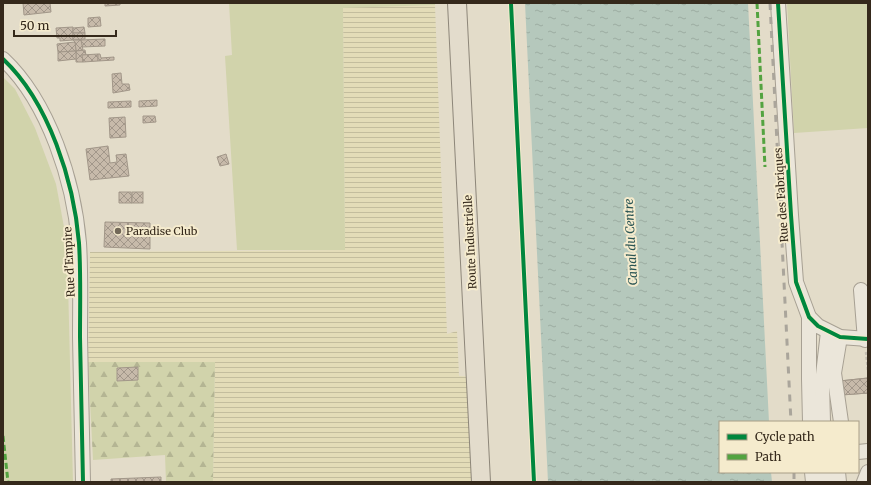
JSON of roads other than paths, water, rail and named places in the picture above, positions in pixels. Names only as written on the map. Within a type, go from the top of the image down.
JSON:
[{"type":"main road","name":"Route Industrielle","points":[[457,3],[481,482]]},
{"type":"street","name":"Rue des Fabriques","points":[[778,3],[790,215],[796,282],[809,317],[818,326],[834,334],[866,339]]},
{"type":"street","name":"Rue d'Empire","points":[[3,60],[11,67],[30,92],[51,130],[63,164],[72,200],[79,243],[83,482]]},
{"type":"street","points":[[861,290],[866,339]]},
{"type":"street","points":[[809,317],[808,379],[810,421]]},
{"type":"street","points":[[823,421],[822,383],[834,334]]},
{"type":"street","points":[[834,334],[834,373],[841,421]]},
{"type":"street","points":[[864,482],[868,472]]},
{"type":"water","name":"Canal du Centre","points":[[525,3],[748,3],[769,421],[719,421],[719,473],[771,473],[772,482],[548,482]]},
{"type":"railway","points":[[770,3],[791,421]]},
{"type":"railway","points":[[794,473],[794,482]]},
{"type":"place","name":"Paradise Club","points":[[118,231]]}]
